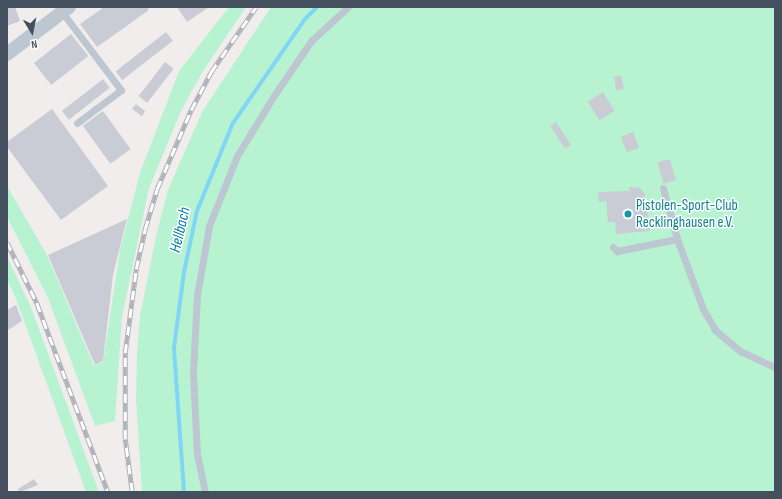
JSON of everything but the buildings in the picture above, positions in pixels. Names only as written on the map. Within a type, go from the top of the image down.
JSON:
[{"type":"street","points":[[7,54],[65,9]]},
{"type":"lane","points":[[205,492],[197,455],[193,373],[197,295],[209,226],[237,156],[273,97],[311,41],[348,7]]},
{"type":"lane","points":[[65,9],[121,90],[77,123]]},
{"type":"lane","points":[[663,188],[677,239],[703,309],[715,330],[740,351],[775,367]]},
{"type":"lane","points":[[613,246],[617,251],[677,239]]},
{"type":"green space","points":[[229,7],[246,7],[203,71],[182,109],[149,188],[122,317],[115,421],[95,426],[48,298],[7,217],[7,186],[47,255],[94,366],[103,362],[120,250],[140,173],[179,71]]},
{"type":"green space","points":[[271,7],[775,7],[775,492],[142,492],[136,400],[137,352],[140,316],[157,232],[168,190],[202,112]]},
{"type":"green space","points":[[7,257],[31,307],[99,492],[86,492],[15,296],[7,280]]},
{"type":"waterway","name":"Hellbach","points":[[184,492],[174,348],[184,272],[197,211],[233,123],[305,19],[317,7]]},
{"type":"railway","points":[[132,492],[125,439],[125,353],[136,269],[145,229],[157,189],[191,110],[211,72],[256,7]]},
{"type":"railway","points":[[7,242],[37,303],[108,492]]},
{"type":"place","name":"Pistolen-Sport-Club Recklinghausen e.V.","points":[[628,214]]}]
